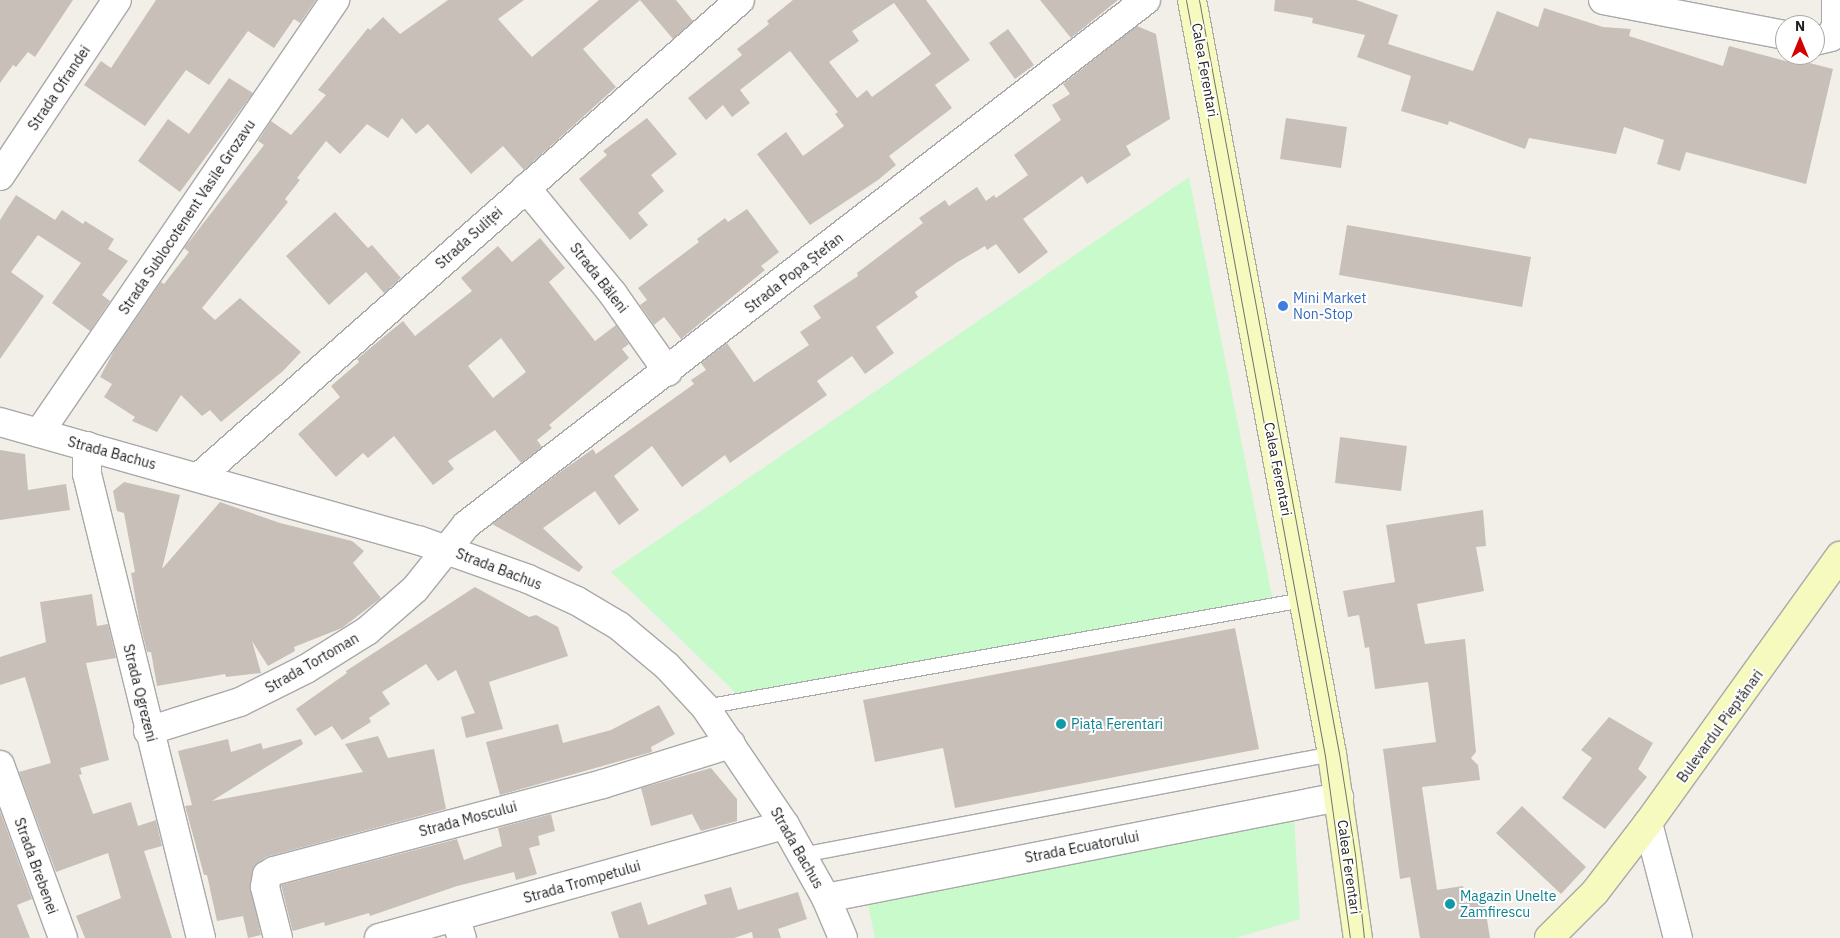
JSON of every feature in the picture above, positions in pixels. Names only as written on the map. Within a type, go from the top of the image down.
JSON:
[{"type":"main road","name":"Calea Ferentari","points":[[1192,0],[1332,754],[1358,938]]},
{"type":"main road","name":"Bulevardul Pieptănari","points":[[1549,938],[1595,892],[1648,823],[1840,556]]},
{"type":"main road","name":"Bulevardul Pieptănari","points":[[1570,938],[1584,917],[1595,892]]},
{"type":"street","name":"Strada Ofrandei","points":[[0,176],[118,0]]},
{"type":"street","name":"Strada Sublocotenent Vasile Grozavu","points":[[39,433],[335,0]]},
{"type":"street","name":"Strada Suliței","points":[[199,477],[740,0]]},
{"type":"street","name":"Strada Popa Ștefan","points":[[445,549],[466,525],[668,372],[1146,0]]},
{"type":"street","points":[[1603,0],[1775,33]]},
{"type":"street","points":[[1825,38],[1831,37],[1836,25],[1836,0]]},
{"type":"street","name":"Strada Băleni","points":[[526,188],[613,294],[668,372]]},
{"type":"street","name":"Strada Bachus","points":[[0,422],[199,477],[445,549],[544,586],[577,601],[619,626],[667,666],[704,707],[732,744],[785,825],[826,898],[843,938]]},
{"type":"street","name":"Strada Ogrezeni","points":[[87,446],[87,474],[148,731],[201,938]]},
{"type":"street","name":"Strada Tortoman","points":[[148,731],[240,702],[337,651],[395,608],[430,571],[445,549]]},
{"type":"street","name":"Strada Moscului","points":[[278,938],[264,887],[267,875],[274,870],[603,784],[732,744]]},
{"type":"street","name":"Strada Brebenei","points":[[0,765],[63,938]]},
{"type":"street","name":"Strada Ecuatorului","points":[[826,898],[1339,797]]},
{"type":"street","points":[[1648,823],[1675,937]]},
{"type":"street","name":"Strada Trompetului","points":[[379,938],[459,928],[785,825]]},
{"type":"lane","points":[[704,707],[1303,600]]},
{"type":"lane","points":[[802,855],[1332,754]]},
{"type":"green space","points":[[1189,177],[1273,601],[741,698],[611,572]]},
{"type":"green space","points":[[1294,815],[1300,919],[1235,938],[875,938],[867,900]]},
{"type":"building","points":[[0,0],[73,0],[35,57],[28,52],[16,67],[13,65],[0,83]]},
{"type":"building","points":[[156,0],[316,0],[300,23],[294,19],[274,48],[248,31],[209,85],[186,70],[145,126],[84,85],[101,61],[111,68]]},
{"type":"building","points":[[448,0],[524,0],[498,19],[532,57],[599,0],[640,0],[583,49],[616,87],[524,170],[503,146],[471,174],[428,124],[416,134],[402,118],[388,138],[367,124],[340,154],[326,141],[297,178],[300,180],[285,199],[288,202],[202,308],[215,320],[240,298],[301,352],[283,371],[221,422],[210,410],[202,416],[181,395],[157,432],[132,421],[135,417],[104,397],[112,384],[100,377],[115,349],[161,282],[164,284],[189,252],[184,248],[264,145],[258,141],[271,121],[291,135],[326,95],[318,90],[368,28],[370,30],[383,17],[400,34]]},
{"type":"building","points":[[640,0],[676,0],[693,21],[673,39]]},
{"type":"building","points":[[793,0],[926,0],[970,60],[935,85],[952,108],[889,156],[896,165],[878,180],[810,225],[757,154],[786,132],[803,156],[844,126],[835,114],[838,112],[790,51],[740,90],[750,103],[732,117],[723,105],[706,120],[688,98],[742,55],[737,49],[769,24],[767,21]],"holes":[[[894,3],[931,54],[872,97],[867,90],[857,98],[829,62],[859,41],[852,31]]]},
{"type":"building","points":[[1040,0],[1118,0],[1071,38]]},
{"type":"building","points":[[1275,0],[1356,0],[1398,15],[1388,44],[1473,71],[1497,11],[1538,27],[1544,8],[1603,27],[1631,29],[1629,36],[1723,66],[1729,46],[1775,58],[1775,65],[1817,65],[1833,69],[1806,184],[1686,152],[1680,171],[1657,164],[1664,140],[1624,127],[1616,154],[1529,138],[1525,149],[1449,121],[1448,125],[1401,111],[1411,76],[1357,57],[1365,35],[1312,23],[1313,18],[1274,11]]},
{"type":"building","points":[[1137,26],[1156,34],[1170,119],[1126,146],[1131,155],[1087,184],[1082,176],[1023,219],[1048,252],[1019,274],[996,244],[987,250],[985,246],[956,263],[915,292],[918,297],[876,327],[894,353],[865,374],[852,356],[817,381],[827,395],[730,463],[725,455],[682,487],[652,446],[614,476],[639,510],[619,525],[595,491],[543,528],[583,567],[579,572],[492,524],[593,449],[596,454],[694,384],[691,380],[706,370],[701,363],[727,343],[754,382],[809,345],[800,332],[821,318],[813,306],[858,276],[857,273],[923,223],[919,218],[945,200],[949,206],[977,187],[986,201],[994,195],[996,198],[1028,175],[1014,155],[1061,120],[1052,105],[1070,94],[1063,84]]},
{"type":"building","points":[[1008,29],[1034,65],[1015,79],[989,43]]},
{"type":"building","points":[[229,78],[253,93],[180,192],[138,161],[168,119],[189,134]]},
{"type":"building","points":[[647,118],[677,154],[651,175],[664,191],[638,213],[648,225],[630,240],[579,179],[607,155],[603,151]]},
{"type":"building","points":[[1286,118],[1347,127],[1341,168],[1280,159]]},
{"type":"building","points":[[16,195],[55,220],[62,210],[83,224],[85,221],[114,239],[108,249],[128,261],[102,295],[110,301],[90,331],[52,303],[81,263],[38,235],[11,272],[44,296],[0,359],[0,220]]},
{"type":"building","points":[[747,209],[779,252],[761,266],[765,270],[681,339],[664,317],[654,325],[640,305],[647,300],[638,288],[699,242],[697,239],[725,218],[728,222]]},
{"type":"building","points":[[335,212],[368,248],[372,245],[401,278],[384,293],[366,272],[329,305],[286,256]]},
{"type":"building","points":[[1347,225],[1531,257],[1522,307],[1339,275]]},
{"type":"building","points":[[540,238],[565,268],[549,282],[595,341],[616,325],[629,344],[622,349],[629,358],[549,425],[552,428],[537,440],[542,447],[521,463],[495,430],[448,461],[454,469],[433,485],[394,436],[368,458],[363,453],[336,477],[298,434],[340,397],[331,386],[359,362],[357,359],[403,321],[415,336],[472,291],[461,278],[498,246],[512,262]],"holes":[[[501,338],[526,372],[493,398],[468,366]]]},
{"type":"building","points":[[1340,437],[1407,446],[1401,491],[1335,483]]},
{"type":"building","points":[[0,450],[25,454],[28,490],[66,484],[70,510],[0,520]]},
{"type":"building","points":[[124,482],[180,495],[162,569],[220,502],[280,523],[352,541],[364,551],[353,563],[381,598],[342,628],[294,647],[295,651],[268,666],[252,641],[261,673],[226,677],[225,674],[157,686],[151,652],[147,652],[139,619],[131,573],[135,572],[124,513],[117,511],[113,491]]},
{"type":"building","points":[[1483,510],[1486,546],[1476,547],[1484,591],[1417,604],[1425,644],[1465,639],[1476,752],[1471,758],[1478,765],[1480,780],[1422,787],[1437,890],[1463,886],[1465,897],[1483,895],[1490,938],[1420,938],[1410,877],[1400,879],[1383,749],[1436,742],[1428,682],[1375,689],[1369,647],[1365,648],[1359,615],[1348,617],[1343,591],[1395,582],[1386,525]]},
{"type":"building","points":[[475,587],[529,617],[536,615],[558,627],[568,656],[489,682],[503,729],[466,738],[461,717],[475,713],[456,670],[438,681],[426,664],[382,692],[390,704],[369,718],[371,722],[342,740],[332,726],[315,736],[296,709],[347,673],[346,671]]},
{"type":"building","points":[[92,594],[97,626],[108,624],[116,658],[86,663],[109,760],[80,768],[82,774],[79,775],[93,814],[131,802],[138,826],[156,820],[162,846],[144,851],[172,938],[85,938],[76,916],[121,898],[108,853],[56,872],[19,772],[51,763],[25,677],[0,685],[0,657],[46,642],[40,602]]},
{"type":"building","name":"Piața Ferentari","points":[[1235,628],[1259,749],[955,808],[943,748],[875,762],[863,700]]},
{"type":"building","points":[[659,705],[675,734],[651,747],[652,752],[500,795],[486,742],[558,724],[563,743],[611,730]]},
{"type":"building","points":[[1609,717],[1653,743],[1638,769],[1647,777],[1605,829],[1562,798],[1592,758],[1581,750]]},
{"type":"building","points":[[378,736],[388,758],[434,749],[446,809],[266,857],[254,866],[250,884],[261,935],[248,938],[243,916],[217,921],[207,875],[204,875],[185,806],[192,805],[178,751],[228,739],[231,752],[261,743],[263,749],[301,739],[303,744],[212,801],[363,772],[345,744]]},
{"type":"building","points":[[711,768],[737,799],[737,821],[701,831],[692,814],[651,826],[641,788]]},
{"type":"building","points":[[1522,806],[1586,867],[1561,894],[1496,833]]},
{"type":"building","points":[[0,811],[32,899],[17,905],[30,938],[0,938]]},
{"type":"building","points":[[551,814],[555,831],[538,836],[540,845],[529,848],[537,874],[516,880],[514,872],[457,886],[370,916],[369,913],[325,926],[324,922],[293,931],[292,929],[281,885],[457,839],[464,860],[502,846],[498,828]]},
{"type":"building","points":[[731,887],[738,910],[798,892],[807,919],[778,929],[781,938],[753,938],[752,932],[734,938],[619,938],[611,912],[641,902],[648,925],[707,904],[704,895]]},
{"type":"tram line","points":[[1186,0],[1325,756],[1350,938]]},
{"type":"tram line","points":[[1199,0],[1339,753],[1355,854],[1364,938]]},
{"type":"place","name":"Mini Market Non-Stop","points":[[1283,306]]},
{"type":"place","name":"Piața Ferentari","points":[[1061,724]]},
{"type":"place","name":"Magazin Unelte Zamfirescu","points":[[1450,904]]}]
